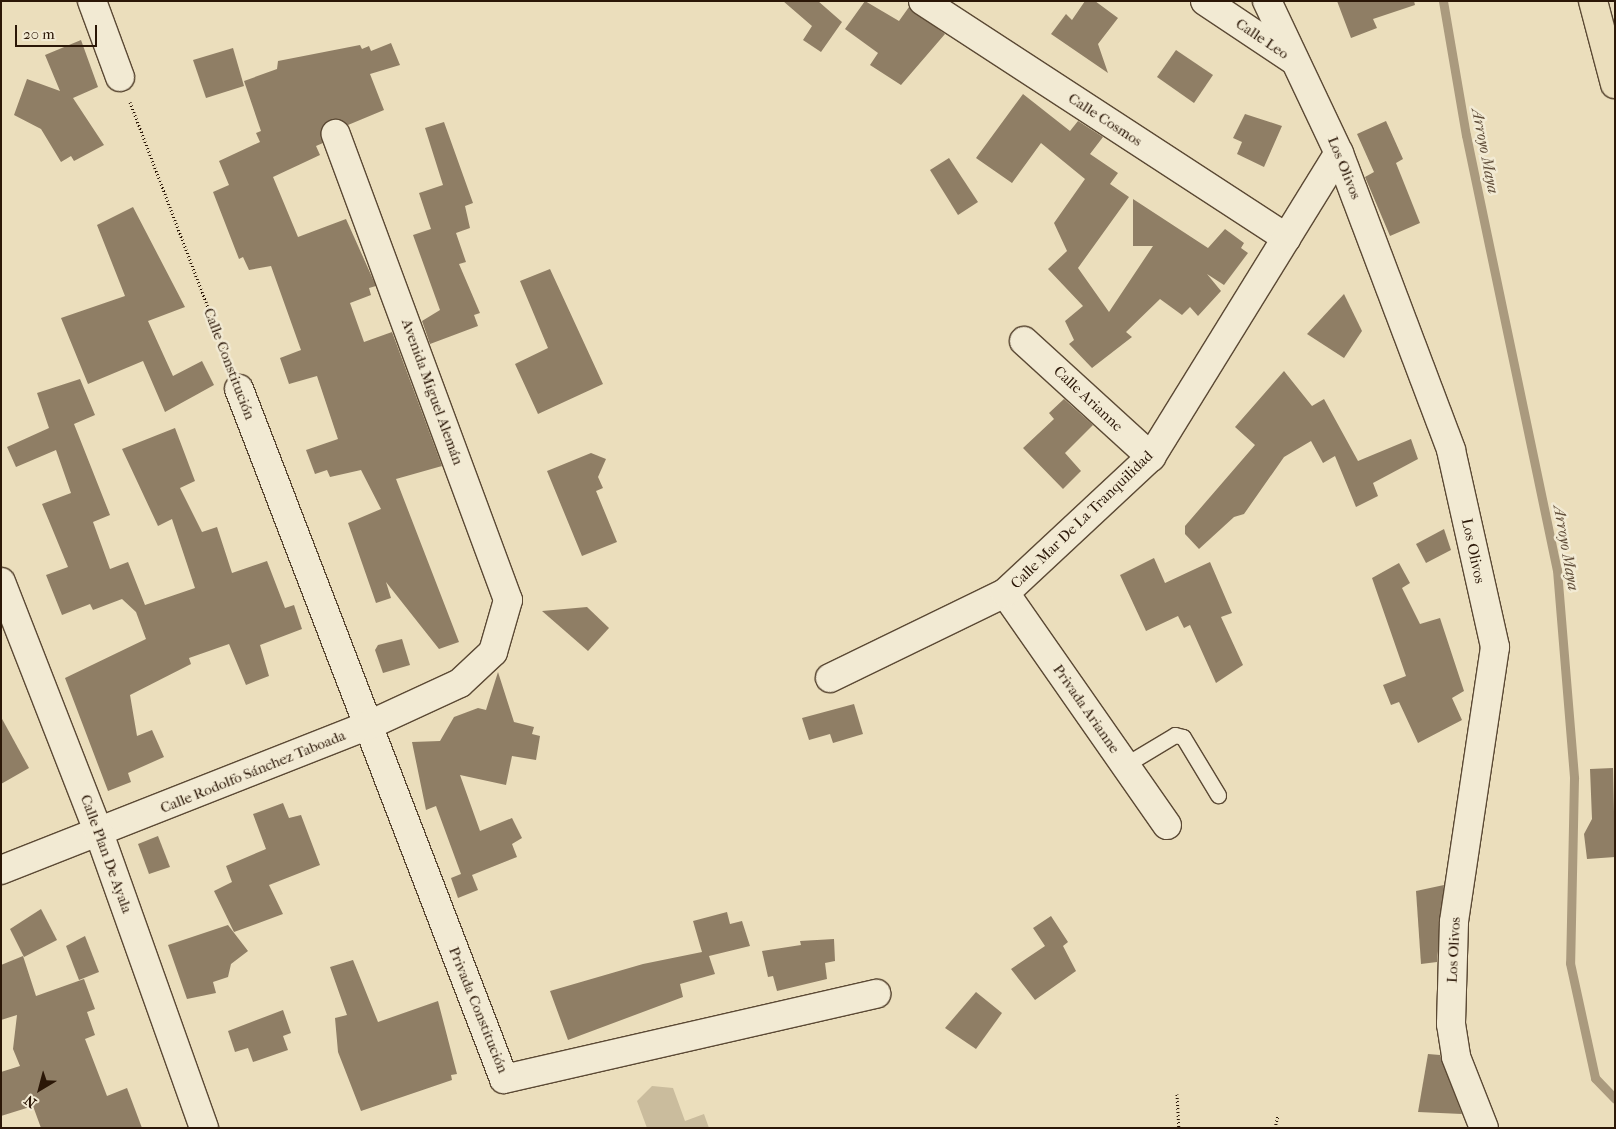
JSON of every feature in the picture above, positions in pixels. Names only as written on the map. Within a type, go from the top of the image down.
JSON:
[{"type":"highway","points":[[1593,1],[1615,84]]},
{"type":"street","points":[[92,1],[120,77]]},
{"type":"street","name":"Calle Cosmos","points":[[923,1],[1287,238]]},
{"type":"street","name":"Calle Leo","points":[[1205,1],[1293,60]]},
{"type":"street","name":"Los Olivos","points":[[1267,1],[1293,60],[1340,153],[1451,450],[1495,647],[1454,922],[1451,1024],[1456,1057],[1484,1128]]},
{"type":"street","name":"Avenida Miguel Alemán","points":[[336,134],[508,600],[493,652]]},
{"type":"street","name":"Calle Mar De La Tranquilidad","points":[[830,678],[1005,593],[1151,458],[1340,153]]},
{"type":"street","name":"Calle Arianne","points":[[1024,341],[1151,458]]},
{"type":"street","name":"Calle Constitución","points":[[239,389],[367,726]]},
{"type":"street","name":"Calle Plan De Ayala","points":[[1,582],[99,834],[204,1128]]},
{"type":"street","name":"Privada Arianne","points":[[1005,593],[1167,825]]},
{"type":"street","name":"Calle Rodolfo Sánchez Taboada","points":[[1,870],[99,834],[367,726],[460,683],[493,652]]},
{"type":"street","name":"Privada Constitución","points":[[367,726],[504,1079],[876,994]]},
{"type":"lane","points":[[1125,765],[1175,735],[1183,738],[1218,795]]},
{"type":"path","name":"Calle Constitución","points":[[120,77],[239,389]]},
{"type":"path","points":[[1177,1094],[1179,1128]]},
{"type":"path","points":[[1275,1128],[1278,1115]]},
{"type":"shaded area","points":[[652,1086],[673,1088],[685,1121],[704,1114],[709,1128],[647,1128],[637,1101]]},
{"type":"building","points":[[783,1],[818,1],[842,22],[821,52],[803,40],[812,26]]},
{"type":"building","points":[[865,1],[899,21],[909,7],[945,34],[901,85],[870,65],[878,53],[845,29]]},
{"type":"building","points":[[1085,1],[1095,1],[1118,18],[1098,44],[1108,73],[1051,34],[1066,14],[1072,20]]},
{"type":"building","points":[[1337,1],[1414,1],[1415,5],[1373,19],[1377,28],[1351,38]]},
{"type":"building","points":[[81,40],[98,87],[73,98],[104,145],[74,161],[71,156],[61,162],[41,129],[14,115],[27,79],[60,91],[45,55]]},
{"type":"building","points":[[391,43],[400,65],[370,74],[384,110],[348,125],[330,120],[321,131],[323,143],[316,146],[320,155],[273,177],[298,237],[346,219],[376,286],[369,288],[371,295],[350,303],[364,342],[392,332],[442,466],[396,479],[459,642],[439,649],[386,582],[391,598],[376,603],[348,523],[381,509],[361,470],[330,477],[327,470],[315,474],[306,450],[338,439],[317,376],[289,384],[280,358],[301,350],[271,266],[249,270],[243,257],[239,259],[213,192],[229,185],[219,161],[260,142],[256,133],[261,131],[244,81],[277,69],[278,61],[360,45],[362,49],[369,46],[371,51]]},
{"type":"building","points":[[233,48],[244,86],[206,98],[193,60]]},
{"type":"building","points":[[1176,50],[1213,75],[1194,103],[1157,77]]},
{"type":"building","points":[[1023,94],[1070,131],[1078,121],[1103,137],[1090,154],[1118,173],[1110,184],[1129,197],[1078,268],[1109,312],[1153,246],[1133,246],[1133,199],[1208,248],[1225,229],[1244,243],[1241,248],[1248,253],[1224,285],[1207,274],[1221,291],[1198,316],[1190,307],[1182,315],[1160,299],[1126,332],[1132,337],[1092,368],[1069,344],[1074,340],[1065,321],[1083,306],[1048,269],[1067,251],[1054,223],[1085,179],[1041,143],[1012,183],[976,158]]},
{"type":"building","points":[[1245,114],[1282,126],[1264,167],[1237,154],[1242,142],[1233,138]]},
{"type":"building","points":[[1386,121],[1403,159],[1396,163],[1420,223],[1390,236],[1365,177],[1374,172],[1357,134]]},
{"type":"building","points":[[444,122],[473,203],[465,206],[470,228],[456,233],[466,262],[459,264],[480,313],[474,315],[478,326],[430,344],[422,321],[440,310],[413,235],[431,229],[419,193],[443,185],[425,128]]},
{"type":"building","points":[[949,158],[978,202],[958,215],[930,170]]},
{"type":"building","points":[[133,207],[185,307],[148,321],[173,376],[202,361],[214,385],[165,412],[143,361],[88,384],[61,318],[125,296],[97,225]]},
{"type":"building","points":[[550,269],[603,384],[538,414],[515,364],[548,348],[520,281]]},
{"type":"building","points":[[1344,294],[1362,331],[1344,358],[1307,334]]},
{"type":"building","points":[[1284,371],[1312,406],[1324,399],[1358,461],[1411,439],[1418,459],[1373,483],[1378,496],[1356,507],[1335,456],[1323,463],[1311,441],[1284,457],[1244,514],[1234,517],[1199,549],[1185,534],[1185,526],[1255,445],[1235,427]]},
{"type":"building","points":[[80,379],[95,415],[74,424],[110,515],[93,522],[110,569],[128,562],[145,605],[195,588],[172,519],[158,526],[122,449],[175,428],[195,481],[180,488],[202,532],[217,527],[232,573],[267,561],[285,608],[294,605],[302,629],[260,645],[269,676],[246,685],[229,644],[189,658],[191,664],[130,695],[137,736],[152,730],[164,757],[128,773],[131,782],[108,791],[65,678],[146,639],[136,612],[122,599],[93,610],[90,604],[62,615],[46,575],[68,567],[42,504],[71,493],[56,450],[16,467],[7,447],[49,428],[37,393]]},
{"type":"building","points":[[1064,399],[1093,425],[1065,453],[1081,471],[1063,489],[1023,448],[1054,419],[1049,413]]},
{"type":"building","points":[[591,453],[606,459],[598,477],[603,488],[596,491],[617,542],[582,556],[547,471]]},
{"type":"building","points":[[1444,529],[1451,550],[1426,563],[1416,544]]},
{"type":"building","points":[[1154,558],[1165,583],[1210,562],[1232,613],[1221,617],[1243,665],[1216,683],[1190,625],[1184,628],[1178,616],[1146,631],[1120,575]]},
{"type":"building","points":[[1399,563],[1410,583],[1402,588],[1420,624],[1440,618],[1464,691],[1452,698],[1462,720],[1418,743],[1399,702],[1391,705],[1383,685],[1406,676],[1372,578]]},
{"type":"building","points":[[587,607],[609,628],[588,651],[542,611]]},
{"type":"building","points":[[402,639],[410,665],[383,673],[375,650],[378,645]]},
{"type":"building","points":[[498,672],[514,722],[534,727],[532,734],[540,736],[536,760],[512,756],[506,785],[460,775],[480,831],[512,818],[522,838],[512,844],[517,857],[472,875],[478,890],[458,898],[451,878],[461,874],[436,806],[426,810],[412,742],[440,741],[454,717],[478,708],[486,710]]},
{"type":"building","points":[[854,704],[863,734],[833,743],[830,734],[809,740],[802,718]]},
{"type":"building","points":[[1,717],[29,768],[1,784]]},
{"type":"building","points":[[1613,768],[1615,857],[1587,859],[1584,834],[1592,819],[1590,769]]},
{"type":"building","points":[[283,803],[289,818],[301,815],[320,865],[269,885],[283,914],[234,932],[214,891],[232,882],[226,866],[266,849],[253,814]]},
{"type":"building","points":[[158,836],[170,867],[149,874],[138,844]]},
{"type":"building","points":[[1444,885],[1437,962],[1421,964],[1416,891]]},
{"type":"building","points":[[41,909],[57,940],[24,957],[10,929]]},
{"type":"building","points":[[727,912],[730,924],[742,921],[750,946],[709,956],[715,974],[680,984],[683,997],[568,1040],[550,991],[643,964],[702,952],[693,921]]},
{"type":"building","points":[[1051,916],[1068,942],[1063,946],[1076,971],[1035,1000],[1011,969],[1045,946],[1033,928]]},
{"type":"building","points":[[228,925],[248,951],[231,964],[228,977],[213,982],[216,993],[187,999],[168,945]]},
{"type":"building","points":[[85,936],[99,972],[79,980],[66,946]]},
{"type":"building","points":[[834,939],[835,961],[825,963],[827,979],[777,991],[773,976],[768,977],[762,951],[801,945],[800,941]]},
{"type":"building","points":[[23,956],[36,996],[84,979],[95,1009],[87,1012],[95,1035],[85,1039],[107,1096],[127,1088],[142,1128],[41,1128],[33,1106],[1,1116],[1,1072],[20,1066],[13,1049],[17,1015],[1,1020],[1,965]]},
{"type":"building","points":[[353,960],[378,1022],[438,1001],[457,1074],[451,1075],[452,1080],[361,1111],[338,1052],[335,1018],[347,1015],[330,967]]},
{"type":"building","points":[[976,992],[1002,1013],[976,1049],[945,1028]]},
{"type":"building","points":[[283,1010],[291,1033],[283,1036],[288,1050],[253,1062],[248,1048],[235,1052],[228,1031]]},
{"type":"building","points":[[1428,1054],[1440,1055],[1462,1114],[1418,1112]]},
{"type":"waterway","name":"Arroyo Maya","points":[[1443,1],[1466,135],[1557,570],[1574,778],[1570,963],[1595,1078],[1615,1099]]}]
